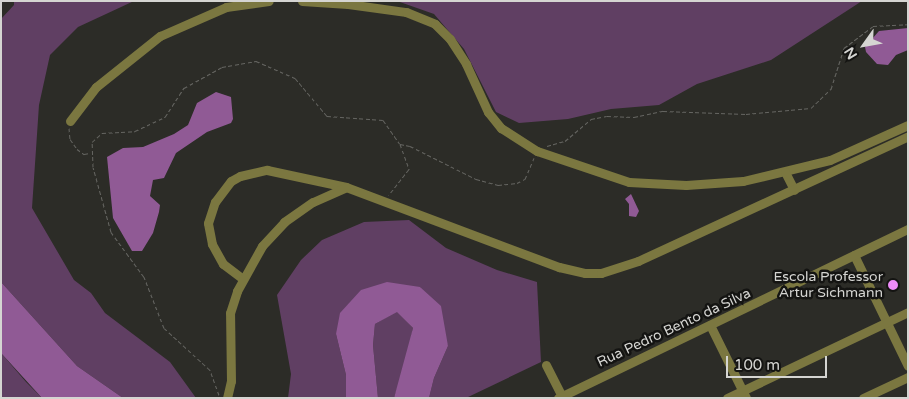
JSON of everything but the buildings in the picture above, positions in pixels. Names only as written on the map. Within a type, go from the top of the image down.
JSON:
[{"type":"street","points":[[70,121],[96,87],[160,36],[226,7],[269,1]]},
{"type":"street","points":[[302,1],[406,12],[435,24],[450,39],[466,64],[488,112],[501,128],[536,151],[629,182],[686,185],[743,182],[830,160],[908,125]]},
{"type":"street","points":[[243,280],[223,264],[212,244],[208,223],[215,202],[231,181],[240,176],[267,170],[346,187],[560,267],[593,273],[615,270],[794,190],[908,136]]},
{"type":"street","points":[[785,172],[794,190]]},
{"type":"street","points":[[227,398],[231,381],[230,313],[243,280],[262,246],[284,222],[313,202],[346,187]]},
{"type":"street","name":"Rua Pedro Bento da Silva","points":[[561,397],[908,229]]},
{"type":"street","points":[[854,255],[908,366]]},
{"type":"street","points":[[727,398],[744,394],[908,312]]},
{"type":"street","points":[[710,325],[744,394]]},
{"type":"street","points":[[546,365],[561,397]]},
{"type":"street","points":[[863,398],[908,377]]},
{"type":"path","points":[[400,144],[410,146],[476,179],[498,185],[517,183],[526,178],[536,151],[565,141],[591,119],[608,116],[634,117],[663,111],[746,114],[811,108],[831,89],[844,48],[873,26],[908,24]]},
{"type":"path","points":[[222,398],[216,392],[210,370],[164,328],[144,276],[111,232],[104,217],[91,153],[92,142],[102,133],[135,131],[165,117],[184,88],[222,68],[256,61],[295,78],[327,116],[383,120],[400,144],[409,169],[384,202]]},
{"type":"path","points":[[70,121],[70,139],[84,154],[91,153]]},
{"type":"shaded area","points":[[14,1],[134,1],[78,27],[50,55],[39,105],[32,208],[74,280],[91,293],[105,313],[170,362],[196,398],[123,398],[77,366],[1,282],[1,19],[14,5]]},
{"type":"shaded area","points":[[397,1],[862,1],[771,60],[697,84],[659,105],[611,109],[568,119],[519,123],[496,112],[464,49],[434,14]]},
{"type":"shaded area","points":[[908,28],[908,50],[896,55],[888,65],[877,64],[866,52],[865,47],[879,31]]},
{"type":"shaded area","points":[[216,92],[231,97],[233,119],[231,123],[207,132],[176,153],[164,178],[153,180],[150,196],[160,205],[153,233],[142,251],[132,251],[113,218],[107,157],[123,148],[143,147],[174,134],[188,125],[197,103]]},
{"type":"shaded area","points":[[631,194],[639,211],[636,217],[629,216],[629,204],[625,199]]},
{"type":"shaded area","points":[[409,220],[446,248],[497,270],[537,282],[541,362],[466,398],[429,398],[434,378],[448,346],[420,287],[336,334],[346,375],[346,398],[288,398],[291,374],[277,295],[301,260],[322,240],[364,222]]},
{"type":"shaded area","points":[[1,282],[77,366],[123,398],[42,398],[1,353]]},
{"type":"shaded area","points":[[387,282],[420,287],[441,306],[448,346],[434,378],[429,398],[394,398],[413,328],[397,312],[375,324],[373,345],[378,398],[346,398],[346,375],[336,334],[340,313],[361,290]]},
{"type":"shaded area","points":[[397,311],[413,328],[407,359],[394,398],[378,398],[373,345],[375,324]]},
{"type":"shaded area","points":[[1,353],[26,382],[42,398],[1,398]]},
{"type":"place","name":"Escola Professor Artur Sichmann","points":[[893,285]]}]
